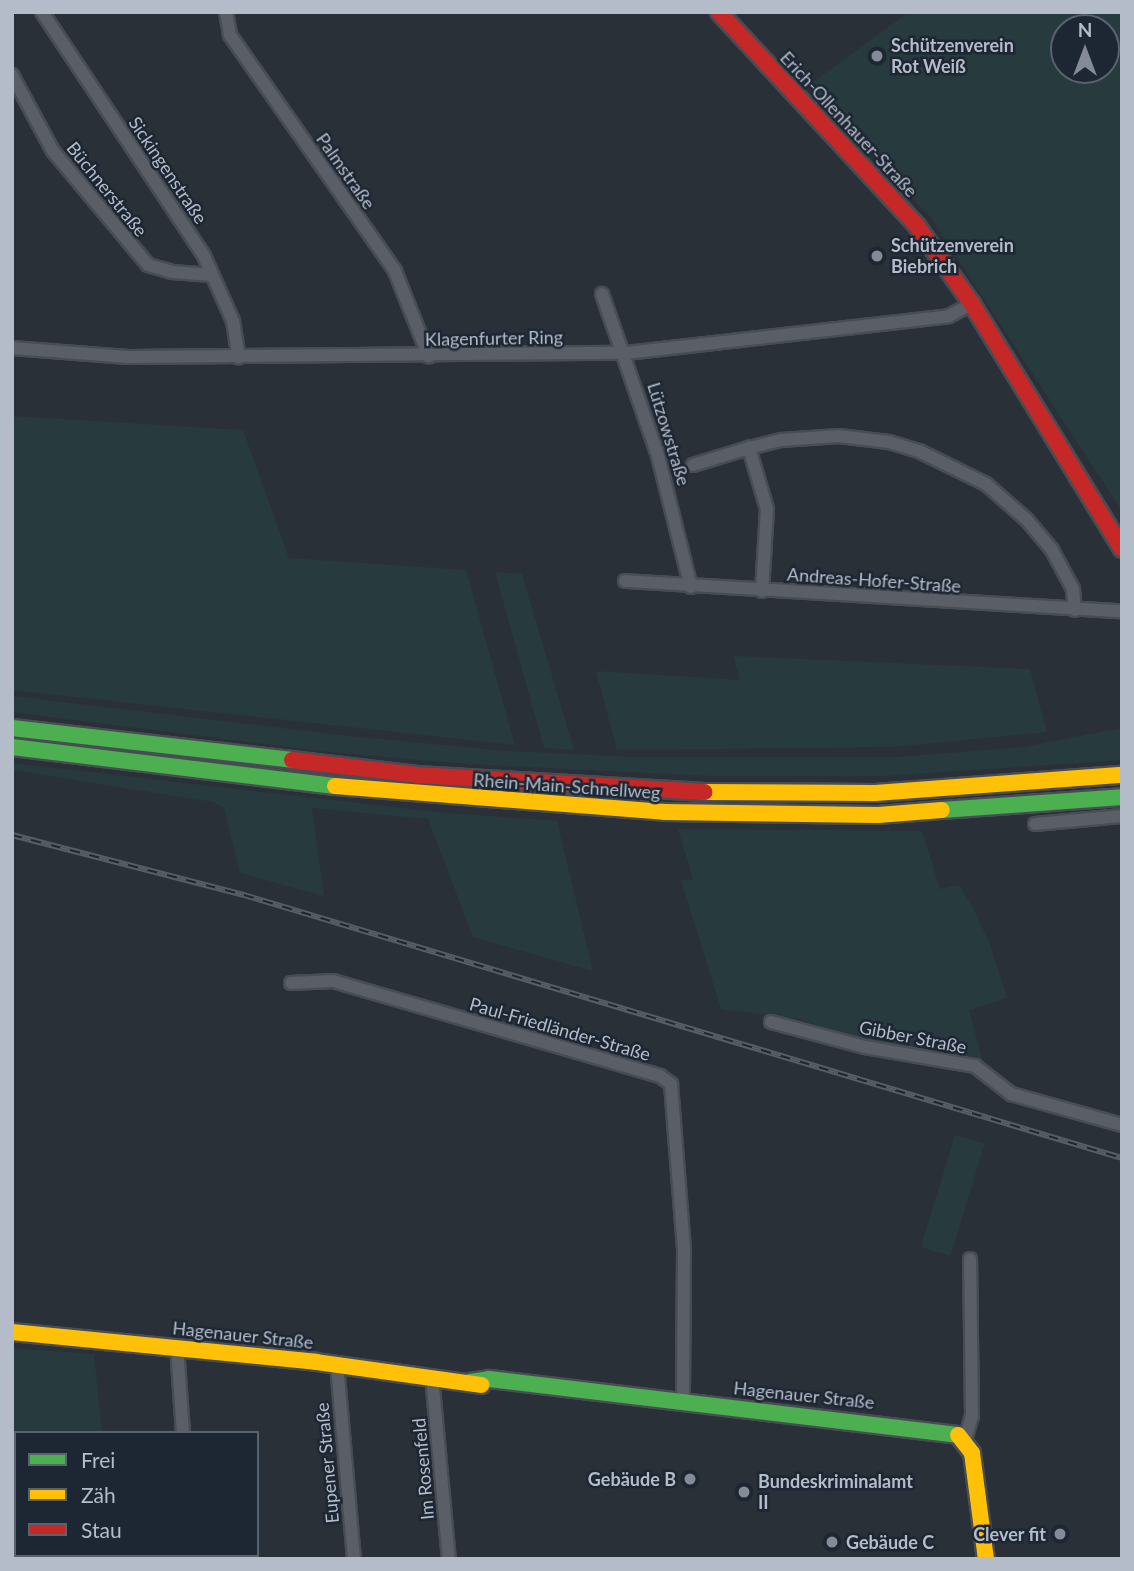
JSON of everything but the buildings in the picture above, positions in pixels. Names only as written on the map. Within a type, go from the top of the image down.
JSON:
[{"type":"main road","name":"Erich-Ollenhauer-Straße","points":[[719,12],[904,210],[947,267],[963,282],[970,301],[1122,549]]},
{"type":"main road","name":"Rhein-Main-Schnellweg","points":[[12,728],[417,775],[669,792],[875,793],[1122,775]]},
{"type":"main road","name":"Rhein-Main-Schnellweg","points":[[12,747],[413,795],[664,812],[878,815],[1122,797]]},
{"type":"main road","name":"Hagenauer Straße","points":[[12,1332],[337,1365],[495,1387],[512,1384],[944,1431],[965,1440]]},
{"type":"main road","points":[[965,1440],[972,1453],[986,1559]]},
{"type":"street","name":"Sickingenstraße","points":[[42,12],[212,275],[233,321],[239,358]]},
{"type":"street","name":"Palmstraße","points":[[226,12],[230,35],[395,271],[429,357]]},
{"type":"street","name":"Büchnerstraße","points":[[12,75],[53,151],[148,265],[173,272],[212,275]]},
{"type":"street","name":"Lützowstraße","points":[[602,294],[626,353],[689,564],[691,587]]},
{"type":"street","name":"Klagenfurter Ring","points":[[12,348],[128,358],[626,353],[949,316],[970,301]]},
{"type":"street","points":[[693,466],[782,440],[839,436],[889,442],[945,461],[986,484],[1027,520],[1064,569],[1075,610]]},
{"type":"street","points":[[748,448],[767,509],[762,591]]},
{"type":"street","name":"Andreas-Hofer-Straße","points":[[625,581],[1122,611]]},
{"type":"street","points":[[1035,824],[1122,816]]},
{"type":"street","name":"Paul-Friedländer-Straße","points":[[291,983],[333,981],[666,1079],[673,1096],[684,1251],[683,1402]]},
{"type":"street","name":"Gibber Straße","points":[[771,1021],[865,1047],[975,1066],[1011,1094],[1122,1125]]},
{"type":"street","points":[[965,1440],[972,1416],[970,1259]]},
{"type":"street","points":[[177,1347],[183,1431]]},
{"type":"street","name":"Eupener Straße","points":[[337,1365],[354,1559]]},
{"type":"street","name":"Im Rosenfeld","points":[[432,1377],[449,1559]]},
{"type":"green space","points":[[909,12],[1122,12],[1122,511],[931,218],[808,86]]},
{"type":"green space","points":[[12,416],[243,430],[289,558],[466,570],[515,745],[12,690]]},
{"type":"green space","points":[[495,572],[522,574],[574,750],[544,748]]},
{"type":"green space","points":[[733,656],[1030,669],[1047,732],[893,747],[617,750],[596,671],[740,680]]},
{"type":"green space","points":[[12,696],[349,736],[506,751],[633,757],[897,757],[1023,747],[1122,728],[1122,760],[883,776],[712,776],[467,764],[318,751],[12,712]]},
{"type":"green space","points":[[12,763],[436,812],[557,821],[593,971],[473,937],[428,819],[312,808],[324,896],[240,873],[224,808],[213,802],[12,770]]},
{"type":"green space","points":[[678,829],[922,831],[940,889],[959,885],[972,906],[990,944],[1007,998],[969,1010],[983,1062],[924,1046],[903,1049],[859,1039],[798,1019],[721,1009],[681,880],[693,879]]},
{"type":"green space","points":[[955,1135],[985,1144],[950,1256],[921,1247]]},
{"type":"green space","points":[[12,1348],[94,1354],[102,1431],[14,1431],[14,1557],[115,1559],[12,1559]]},
{"type":"railway","points":[[12,835],[244,895],[1122,1158]]},
{"type":"traffic: fast","points":[[12,728],[292,760]]},
{"type":"traffic: fast","points":[[12,747],[335,786]]},
{"type":"traffic: fast","points":[[942,810],[1122,797]]},
{"type":"traffic: fast","points":[[470,1382],[489,1379],[958,1435]]},
{"type":"traffic: slow","points":[[704,792],[875,793],[1122,775]]},
{"type":"traffic: slow","points":[[335,786],[664,812],[878,815],[942,810]]},
{"type":"traffic: slow","points":[[12,1332],[316,1362],[481,1385]]},
{"type":"traffic: slow","points":[[958,1435],[972,1453],[986,1559]]},
{"type":"traffic: jam","points":[[719,12],[917,226],[972,304],[1122,549]]},
{"type":"traffic: jam","points":[[292,760],[417,775],[704,792]]},
{"type":"place","name":"Schützenverein Rot Weiß","points":[[877,56]]},
{"type":"place","name":"Schützenverein Biebrich","points":[[877,256]]},
{"type":"place","name":"Gebäude B","points":[[690,1479]]},
{"type":"place","name":"Bundeskriminalamt II","points":[[744,1492]]},
{"type":"place","name":"Clever fit","points":[[1060,1534]]},
{"type":"place","name":"Gebäude C","points":[[832,1542]]}]
